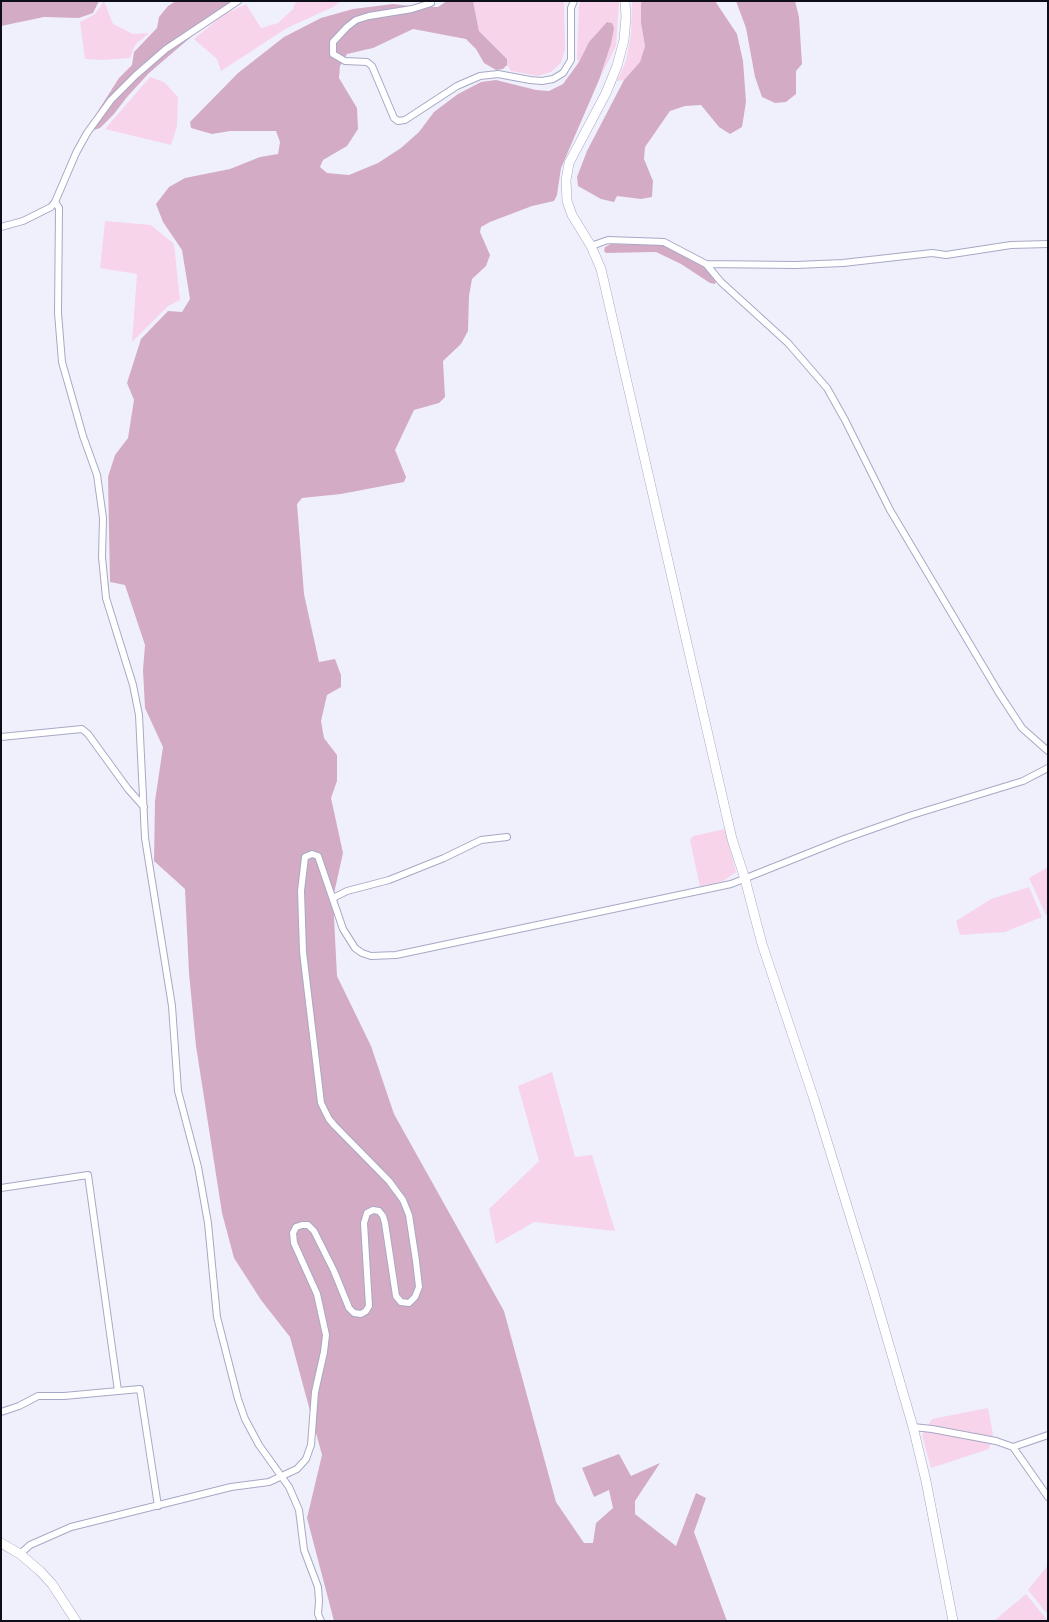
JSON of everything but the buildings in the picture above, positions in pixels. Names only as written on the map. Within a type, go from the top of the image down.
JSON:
[{"type":"street","points":[[1,227],[23,220],[51,208],[87,133],[111,100],[136,75],[166,49],[238,1]]},
{"type":"street","points":[[431,1],[431,3],[412,9],[369,16],[356,20],[333,42],[333,54],[345,61],[367,62],[372,66],[394,118],[398,121],[404,120],[457,86],[480,76],[498,74],[542,81],[553,79],[562,73],[571,60],[571,8],[574,1]]},
{"type":"street","points":[[625,1],[626,17],[624,40],[617,66],[606,93],[569,163],[566,180],[567,201],[572,215],[591,246],[601,268],[732,839],[745,879],[762,944],[814,1099],[874,1290],[913,1427],[926,1480],[953,1621]]},
{"type":"street","points":[[55,202],[59,208],[58,313],[62,362],[83,436],[97,475],[103,518],[102,557],[106,598],[134,685],[139,715],[145,838],[172,1006],[178,1091],[198,1167],[208,1223],[217,1317],[238,1399],[245,1419],[259,1445],[289,1487],[299,1510],[304,1550],[318,1587],[318,1614],[321,1621]]},
{"type":"street","points":[[591,246],[608,240],[664,242],[706,264],[721,282],[788,343],[827,388],[845,420],[890,510],[998,692],[1022,728],[1048,751]]},
{"type":"street","points":[[706,264],[796,265],[932,253],[946,255],[1011,245],[1048,244]]},
{"type":"street","points":[[1,737],[82,729],[88,734],[128,789],[144,807]]},
{"type":"street","points":[[20,1554],[30,1546],[71,1527],[231,1487],[269,1482],[297,1470],[306,1459],[311,1445],[315,1392],[326,1336],[317,1294],[294,1243],[293,1233],[296,1227],[308,1225],[314,1231],[334,1271],[349,1308],[354,1313],[361,1314],[370,1306],[364,1223],[367,1213],[372,1210],[379,1211],[383,1216],[385,1223],[396,1296],[401,1302],[409,1303],[415,1297],[418,1287],[409,1215],[403,1200],[389,1181],[334,1126],[322,1103],[303,952],[302,891],[305,857],[312,854],[318,856],[344,929],[355,948],[362,953],[371,956],[389,955],[420,950],[529,926],[705,891],[745,879],[844,839],[912,815],[1023,781],[1048,768]]},
{"type":"street","points":[[333,898],[347,891],[389,880],[444,858],[481,840],[507,837]]},
{"type":"street","points":[[1,1188],[88,1175],[118,1391]]},
{"type":"street","points":[[1,1412],[19,1406],[38,1396],[59,1396],[140,1389],[158,1506]]},
{"type":"street","points":[[913,1427],[996,1441],[1013,1447],[1048,1497]]},
{"type":"street","points":[[1013,1447],[1048,1435]]},
{"type":"street","points":[[1,1543],[20,1554],[40,1571],[52,1584],[76,1621]]},
{"type":"shaded area","points":[[1,1],[99,1],[93,13],[79,18],[44,17],[1,26]]},
{"type":"shaded area","points":[[104,1],[113,24],[133,34],[149,33],[135,45],[130,58],[104,60],[85,59],[80,22],[95,14]]},
{"type":"shaded area","points":[[176,1],[233,1],[149,73],[114,114],[100,128],[94,130],[91,122],[119,78],[132,65],[134,52],[157,28],[159,17],[168,6]]},
{"type":"shaded area","points":[[296,1],[341,1],[333,7],[287,28],[221,71],[217,59],[194,39],[223,15],[246,4],[261,28],[278,23],[293,9]]},
{"type":"shaded area","points":[[447,1],[473,1],[479,31],[507,59],[507,65],[503,69],[496,70],[484,63],[476,49],[466,39],[413,29],[373,48],[347,54],[340,66],[339,78],[357,108],[358,129],[347,146],[323,160],[320,167],[327,173],[349,175],[378,163],[401,148],[419,132],[434,112],[458,94],[481,82],[496,80],[536,90],[549,91],[563,84],[579,62],[589,42],[607,22],[612,23],[614,28],[611,44],[599,80],[561,168],[557,195],[554,201],[532,206],[481,227],[480,232],[490,255],[486,266],[472,279],[469,296],[468,331],[461,344],[443,361],[445,397],[439,403],[414,410],[395,450],[406,477],[404,482],[341,494],[302,498],[297,504],[304,594],[319,662],[335,659],[341,675],[341,687],[327,695],[321,721],[324,738],[337,755],[337,781],[331,798],[343,853],[333,898],[337,976],[371,1046],[394,1114],[504,1311],[556,1502],[584,1543],[593,1543],[596,1523],[613,1508],[609,1490],[594,1497],[582,1468],[619,1454],[631,1476],[660,1463],[635,1501],[635,1514],[676,1546],[696,1493],[706,1498],[694,1532],[727,1621],[334,1621],[307,1518],[322,1455],[290,1337],[261,1300],[234,1258],[222,1213],[196,1046],[189,973],[185,889],[154,861],[155,801],[163,747],[145,708],[143,670],[145,645],[125,585],[110,582],[108,477],[115,455],[128,438],[134,400],[127,383],[141,339],[168,311],[182,312],[190,299],[182,250],[163,222],[156,204],[169,187],[185,178],[230,169],[260,157],[278,154],[280,142],[276,131],[230,131],[212,134],[191,128],[190,122],[238,73],[284,37],[321,18],[353,9],[393,4],[419,7],[438,7]]},
{"type":"shaded area","points":[[473,1],[564,1],[565,50],[561,63],[551,72],[538,76],[511,71],[507,65],[507,59],[479,31]]},
{"type":"shaded area","points":[[581,1],[619,1],[616,46],[599,80],[611,44],[612,23],[607,22],[589,42],[579,62],[577,59],[579,5]]},
{"type":"shaded area","points":[[632,1],[643,1],[641,3],[641,23],[645,46],[640,62],[624,80],[617,81],[626,61],[631,35]]},
{"type":"shaded area","points":[[643,1],[715,1],[737,34],[743,61],[746,102],[742,127],[730,134],[719,127],[701,105],[685,106],[670,111],[645,147],[644,159],[653,181],[652,197],[641,199],[617,196],[614,202],[601,199],[578,186],[577,177],[587,151],[624,80],[640,62],[645,46],[641,23],[641,3]]},
{"type":"shaded area","points":[[736,1],[795,1],[799,17],[802,64],[796,71],[796,94],[786,102],[775,103],[762,97],[755,77],[746,28]]},
{"type":"shaded area","points":[[150,77],[164,82],[178,97],[177,126],[171,145],[105,129]]},
{"type":"shaded area","points":[[105,221],[151,225],[174,244],[180,300],[168,306],[132,342],[137,274],[100,268]]},
{"type":"shaded area","points":[[611,244],[665,245],[704,267],[716,281],[715,284],[710,283],[681,264],[656,252],[606,253],[604,251],[605,247]]},
{"type":"shaded area","points":[[725,829],[736,872],[723,881],[700,887],[690,840],[693,836]]},
{"type":"shaded area","points":[[1048,867],[1048,915],[1046,915],[1029,878]]},
{"type":"shaded area","points":[[1029,887],[1042,917],[1005,932],[960,935],[956,921],[991,899]]},
{"type":"shaded area","points":[[552,1072],[575,1157],[592,1155],[615,1231],[534,1222],[496,1244],[489,1209],[539,1161],[518,1086]]},
{"type":"shaded area","points":[[988,1408],[993,1434],[989,1449],[931,1468],[922,1435],[932,1419]]},
{"type":"shaded area","points":[[1048,1565],[1048,1615],[1028,1590]]},
{"type":"shaded area","points":[[1026,1594],[1048,1621],[994,1621]]}]
